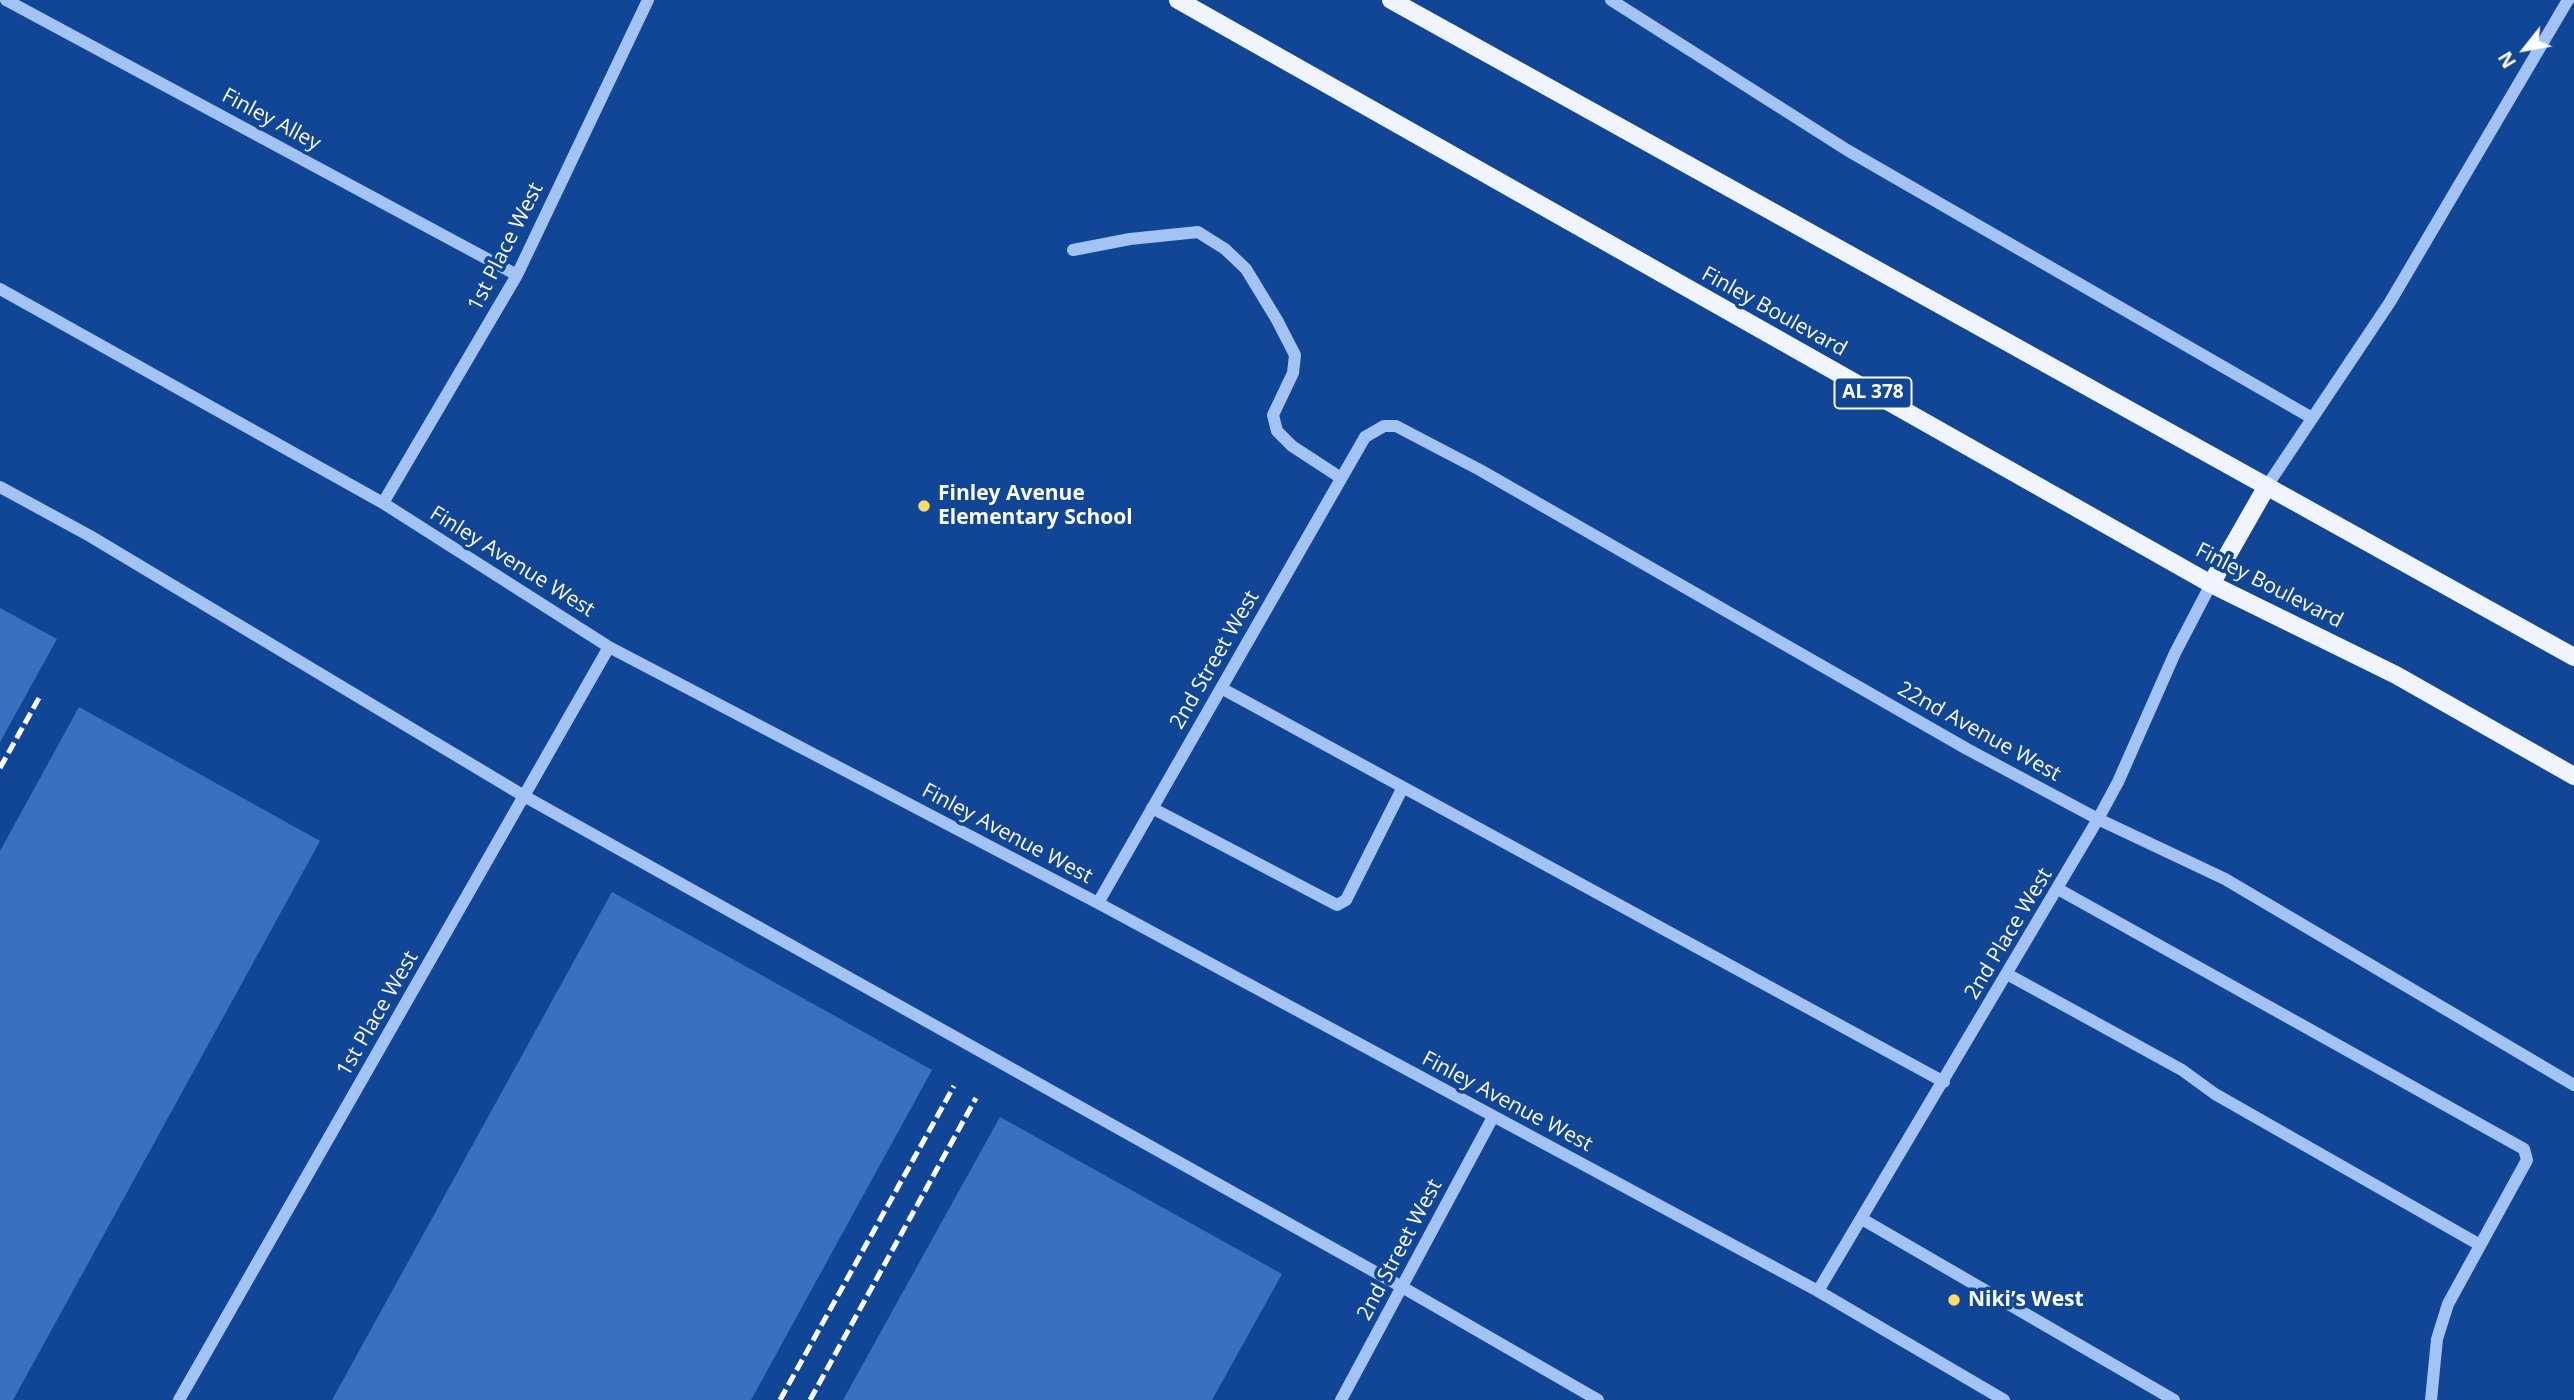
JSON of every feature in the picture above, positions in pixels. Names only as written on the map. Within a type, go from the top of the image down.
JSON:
[{"type":"main road","name":"Finley Boulevard","points":[[1178,0],[2211,584],[2396,675],[2574,776]]},
{"type":"main road","points":[[1391,0],[2574,657]]},
{"type":"main road","points":[[2211,584],[2267,486]]},
{"type":"street","name":"Finley Alley","points":[[6,0],[517,275]]},
{"type":"street","name":"1st Place West","points":[[383,503],[517,275],[648,0]]},
{"type":"street","points":[[1611,0],[1847,150],[2312,418]]},
{"type":"street","points":[[2267,486],[2390,302],[2568,0]]},
{"type":"street","points":[[1073,250],[1130,239],[1198,232],[1226,249],[1246,269],[1278,320],[1295,355],[1293,373],[1273,415],[1277,431],[1292,446],[1342,478]]},
{"type":"street","name":"Finley Avenue West","points":[[0,289],[383,503],[609,647],[1098,903],[1818,1292],[2004,1400]]},
{"type":"street","name":"22nd Avenue West","points":[[1365,437],[1384,426],[1396,426],[1424,440],[1955,742],[2098,820],[2225,879],[2574,1085]]},
{"type":"street","name":"2nd Street West","points":[[1098,903],[1365,437]]},
{"type":"street","points":[[0,487],[90,536],[524,796],[1402,1287],[1598,1400]]},
{"type":"street","name":"2nd Place West","points":[[1818,1292],[2098,820],[2118,782],[2175,653],[2211,584]]},
{"type":"street","name":"1st Place West","points":[[179,1400],[609,647]]},
{"type":"street","points":[[1221,688],[1944,1082]]},
{"type":"street","points":[[1152,808],[1337,905],[1346,900],[1403,787]]},
{"type":"street","points":[[2058,889],[2524,1149],[2527,1160],[2448,1304],[2437,1339],[2431,1400]]},
{"type":"street","points":[[2007,974],[2182,1070],[2215,1094],[2480,1245]]},
{"type":"street","name":"2nd Street West","points":[[1341,1400],[1493,1117]]},
{"type":"street","points":[[1862,1219],[2174,1400]]},
{"type":"building","points":[[0,608],[57,639],[0,742]]},
{"type":"building","points":[[79,707],[320,841],[13,1400],[0,1400],[0,851]]},
{"type":"building","points":[[612,892],[932,1070],[751,1400],[332,1400]]},
{"type":"building","points":[[1000,1117],[1282,1274],[1212,1400],[843,1400]]},
{"type":"railway","points":[[0,768],[39,698]]},
{"type":"railway","points":[[780,1400],[954,1086]]},
{"type":"railway","points":[[810,1400],[976,1098]]},
{"type":"place","name":"Finley Avenue Elementary School","points":[[924,506]]},
{"type":"place","name":"Niki’s West","points":[[1954,1300]]}]
